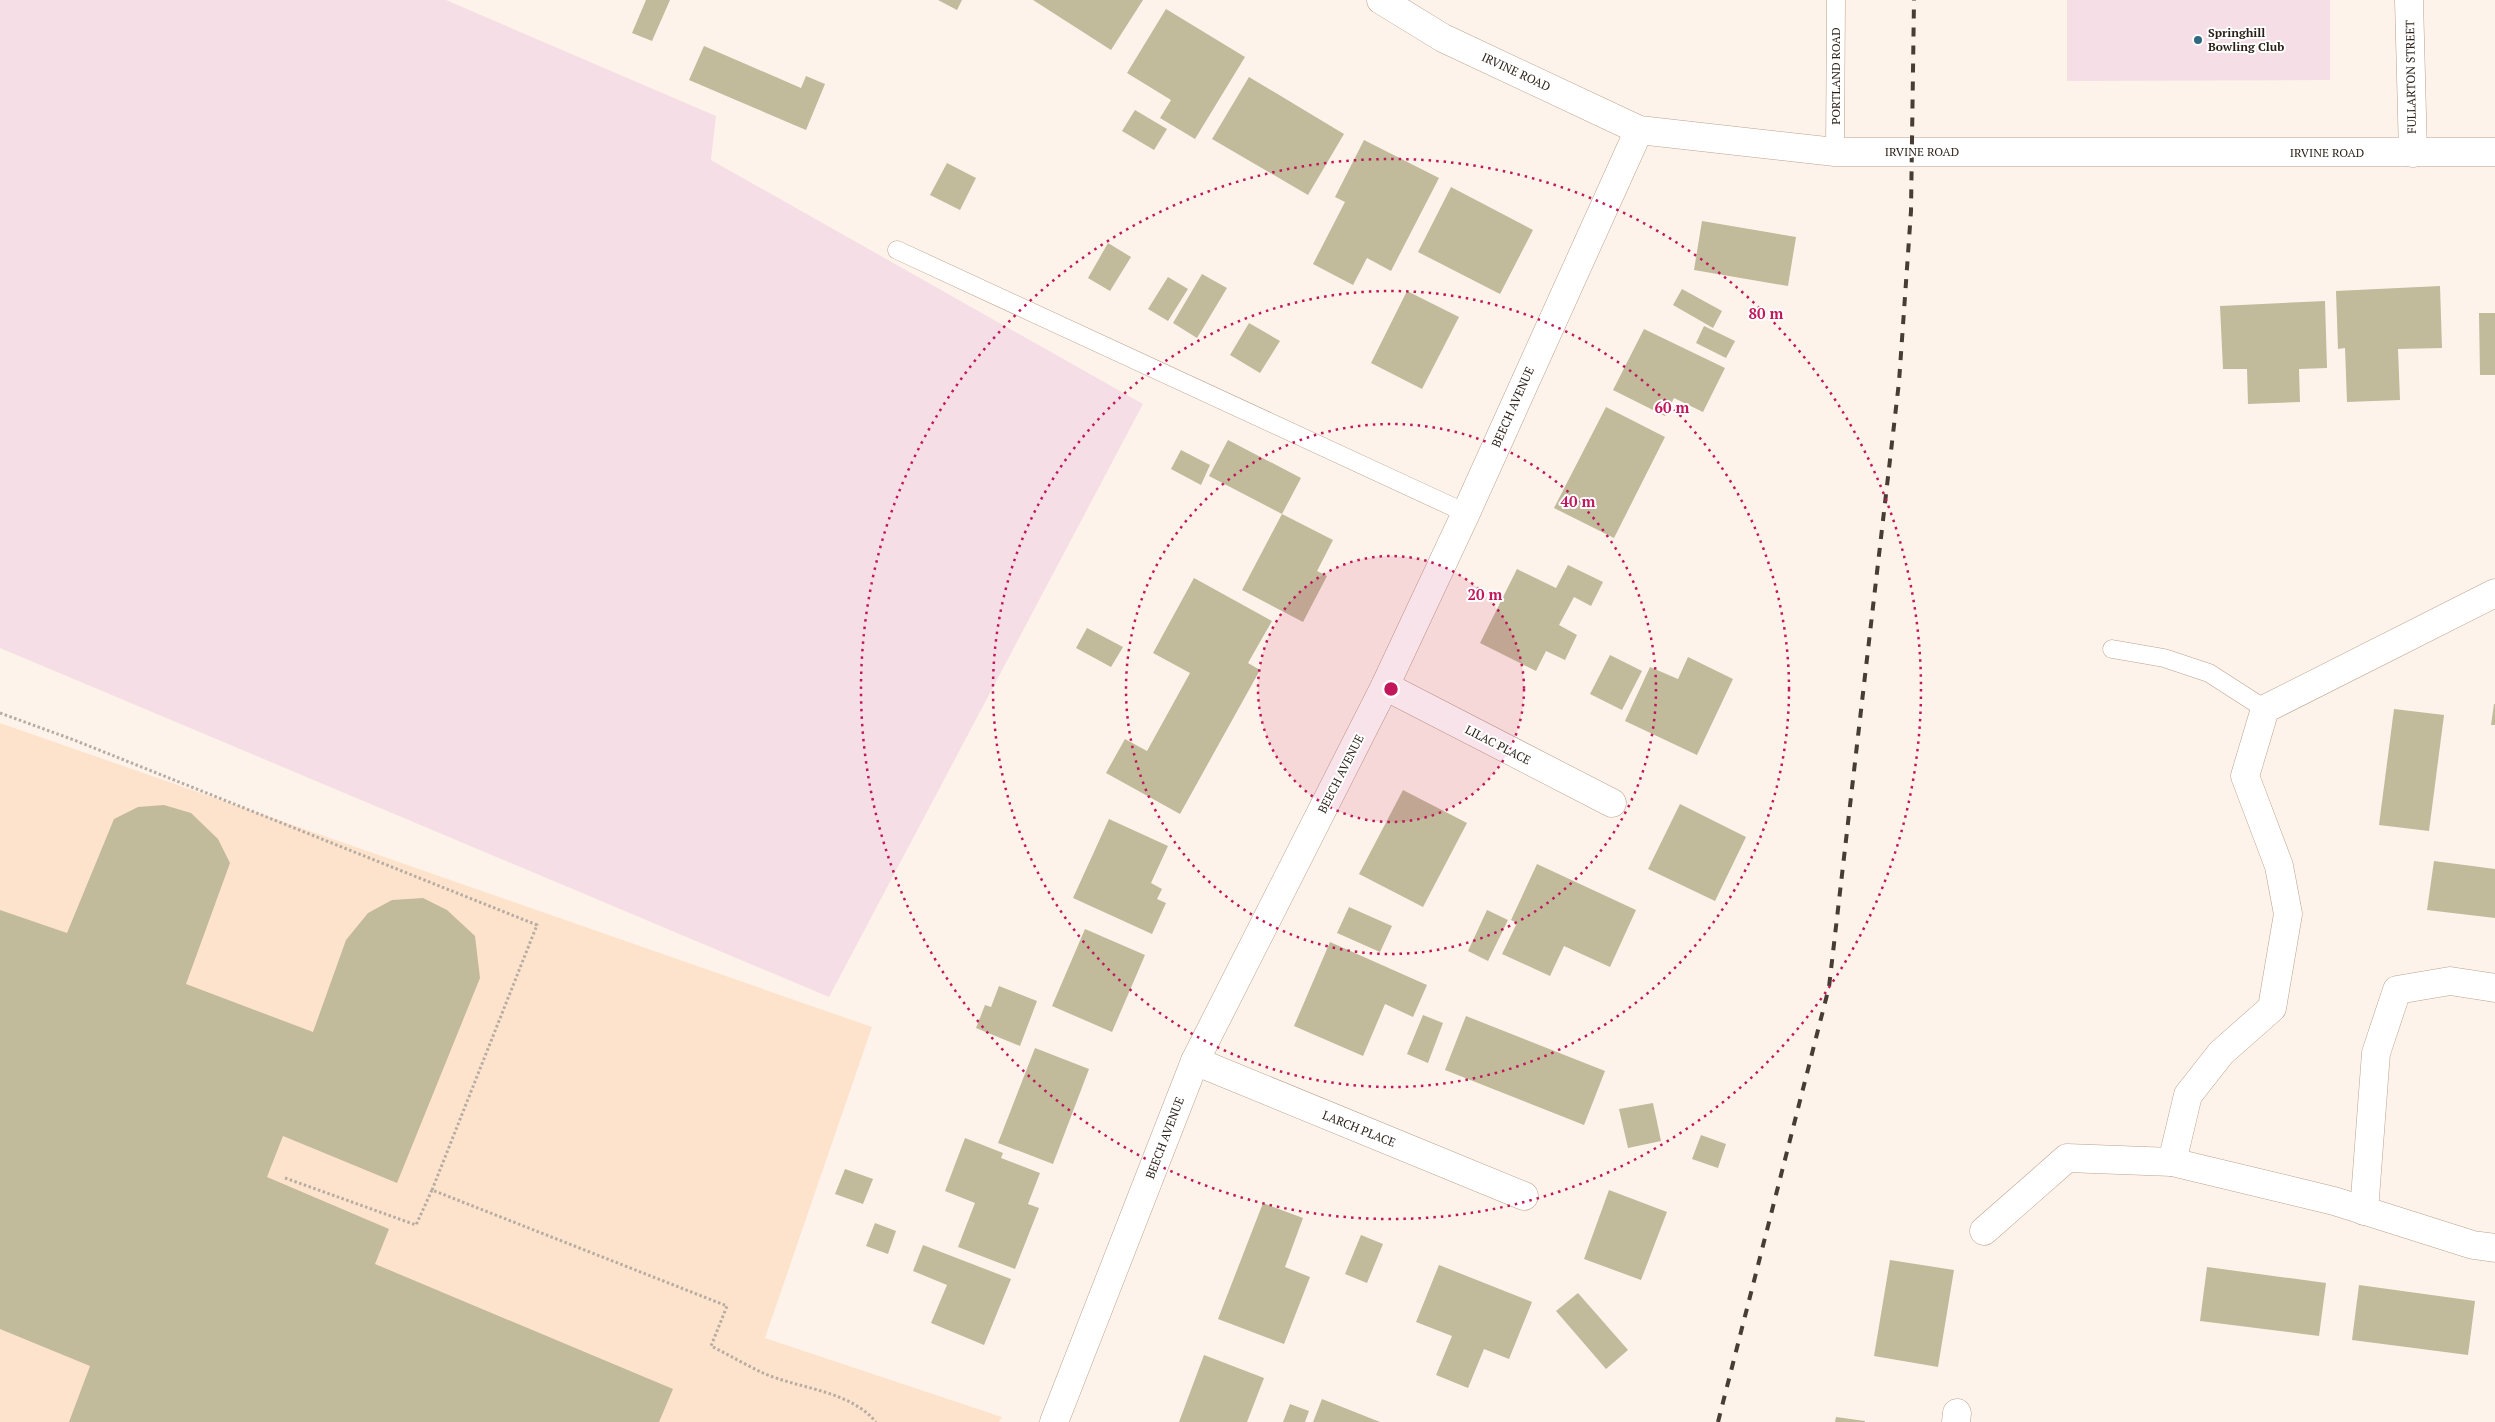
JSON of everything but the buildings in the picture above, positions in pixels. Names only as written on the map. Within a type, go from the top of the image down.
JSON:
[{"type":"street","name":"IRVINE ROAD","points":[[1381,0],[1443,38],[1639,130],[1835,152],[2495,152]]},
{"type":"street","name":"FULLARTON STREET","points":[[2409,0],[2413,153]]},
{"type":"street","name":"BEECH AVENUE","points":[[1054,1422],[1195,1061],[1385,686],[1466,513],[1639,130]]},
{"type":"street","points":[[2172,1162],[2188,1095],[2221,1053],[2272,1008],[2288,914],[2279,866],[2245,776],[2265,709],[2495,593]]},
{"type":"street","name":"LILAC PLACE","points":[[1385,686],[1612,803]]},
{"type":"street","points":[[2364,1211],[2376,1053],[2396,990],[2450,981],[2495,988]]},
{"type":"street","name":"LARCH PLACE","points":[[1195,1061],[1524,1196]]},
{"type":"street","points":[[1984,1232],[2067,1158],[2172,1162],[2364,1211],[2473,1245],[2495,1248]]},
{"type":"lane","name":"PORTLAND ROAD","points":[[1835,152],[1836,0]]},
{"type":"lane","points":[[897,250],[1466,513]]},
{"type":"lane","points":[[2112,649],[2164,658],[2209,673],[2265,709]]},
{"type":"path","points":[[0,712],[537,925],[432,1190],[416,1225],[285,1178]]},
{"type":"path","points":[[432,1190],[727,1306],[712,1346],[764,1374],[830,1393],[870,1415],[876,1422]]},
{"type":"shaded area","points":[[0,0],[446,0],[716,116],[711,160],[1143,404],[829,997],[0,648]]},
{"type":"shaded area","name":"Springhill Bowling Club","points":[[2067,0],[2330,0],[2330,80],[2067,81]]},
{"type":"shaded area","points":[[0,723],[872,1027],[765,1338],[1002,1417],[999,1422],[0,1422]]},
{"type":"railway","points":[[1718,1422],[1829,987],[1899,382],[1911,211],[1914,0]]},
{"type":"place","name":"Springhill Bowling Club","points":[[2198,40]]}]
